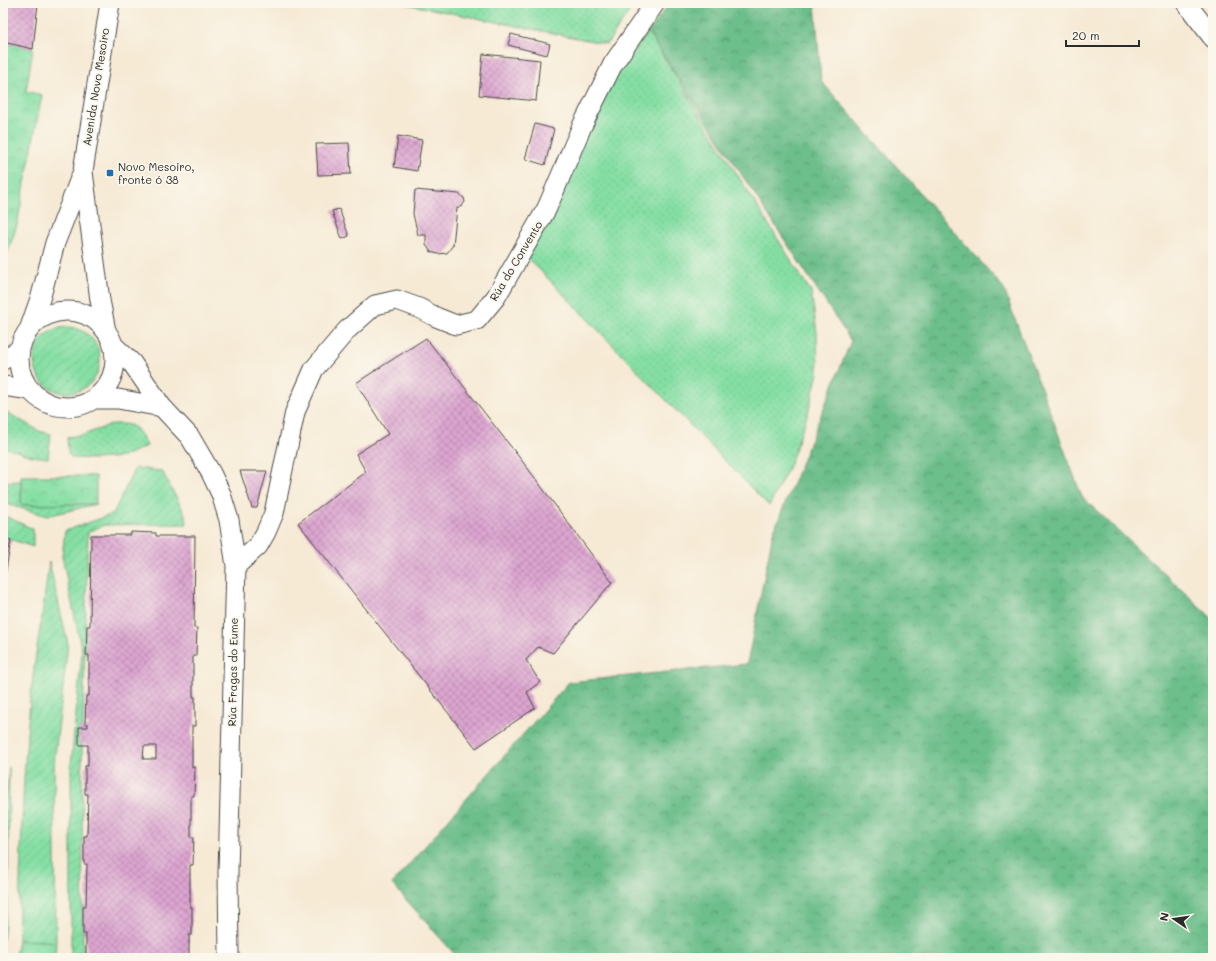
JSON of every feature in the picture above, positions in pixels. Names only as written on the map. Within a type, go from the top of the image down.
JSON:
[{"type":"street","name":"Avenida Novo Mesoiro","points":[[29,330],[41,296],[55,244],[83,171],[110,3]]},
{"type":"street","name":"Rúa do Convento","points":[[236,566],[258,546],[274,513],[295,412],[314,369],[347,330],[375,304],[398,300],[456,325],[477,320],[496,297],[547,208],[582,126],[613,64],[655,3]]},
{"type":"street","points":[[1186,3],[1213,38]]},
{"type":"street","name":"Avenida Novo Mesoiro","points":[[83,171],[100,300],[110,338]]},
{"type":"street","points":[[68,311],[82,314],[96,320],[110,338],[115,361],[112,376],[105,389],[94,399],[82,405],[68,408],[54,406],[41,400],[31,390],[23,378],[20,364],[20,349],[24,339],[29,330],[40,320],[53,313],[68,311]]},
{"type":"street","name":"Rúa Fragas do Eume","points":[[110,338],[132,363],[162,407],[190,437],[212,473],[222,494],[229,520],[236,566],[228,873],[229,958]]},
{"type":"street","points":[[3,360],[20,349]]},
{"type":"street","points":[[3,386],[31,390]]},
{"type":"street","points":[[94,399],[118,399],[162,407]]},
{"type":"green space","points":[[401,3],[635,3],[607,44]]},
{"type":"green space","points":[[670,3],[815,3],[821,81],[1003,287],[1082,497],[1213,619],[1213,958],[458,958],[392,884],[569,682],[747,664],[773,533],[851,341],[648,32]]},
{"type":"green space","points":[[648,32],[811,292],[817,332],[818,373],[808,413],[791,462],[769,506],[526,256],[616,75]]},
{"type":"green space","points":[[3,42],[33,49],[26,91],[42,95],[17,225],[3,266]]},
{"type":"green space","points":[[60,327],[74,327],[86,332],[95,341],[100,353],[98,373],[91,384],[74,393],[60,393],[48,388],[39,379],[34,367],[34,353],[39,341],[48,332]]},
{"type":"green space","points":[[3,410],[39,431],[51,434],[48,458],[32,456],[3,447]]},
{"type":"green space","points":[[113,424],[126,424],[135,428],[141,434],[147,446],[122,457],[95,459],[72,458],[68,453],[67,437],[83,435]]},
{"type":"green space","points":[[135,468],[162,471],[185,514],[187,524],[104,525],[88,532],[82,760],[83,958],[71,958],[71,765],[82,652],[62,556],[65,531],[113,514]]},
{"type":"green space","points":[[21,476],[96,476],[96,504],[21,505]]},
{"type":"green space","points":[[21,481],[21,505],[96,504],[47,516],[4,503],[7,482]]},
{"type":"green space","points":[[3,515],[33,529],[33,547],[3,537]]},
{"type":"green space","points":[[49,562],[68,644],[54,764],[56,943],[46,941],[18,940],[27,731],[32,683]]},
{"type":"green space","points":[[9,767],[8,900],[3,940],[3,836]]},
{"type":"green space","points":[[18,940],[46,941],[56,943],[55,958],[15,958]]},
{"type":"building","points":[[3,3],[38,3],[33,49],[3,42]]},
{"type":"building","points":[[511,34],[550,44],[547,55],[508,45]]},
{"type":"building","points":[[483,54],[540,60],[536,101],[479,95]]},
{"type":"building","points":[[535,124],[554,129],[545,165],[525,159]]},
{"type":"building","points":[[398,136],[422,140],[417,171],[394,167]]},
{"type":"building","points":[[349,143],[351,174],[318,175],[316,144]]},
{"type":"building","points":[[415,190],[459,194],[464,198],[465,202],[462,206],[457,208],[453,245],[447,253],[438,254],[431,252],[426,245],[426,235],[418,235],[413,214]]},
{"type":"building","points":[[339,209],[349,236],[342,239],[332,211]]},
{"type":"building","points":[[426,338],[526,466],[612,582],[553,653],[538,647],[526,660],[540,682],[527,692],[535,708],[476,748],[298,523],[366,472],[356,454],[388,434],[356,383]]},
{"type":"building","points":[[240,471],[267,471],[257,508],[252,508]]},
{"type":"building","points":[[131,532],[156,533],[156,536],[195,536],[194,628],[197,628],[196,656],[193,656],[195,726],[192,726],[192,767],[195,767],[194,796],[191,796],[191,837],[194,837],[193,865],[190,865],[192,935],[189,935],[189,958],[86,958],[86,934],[83,934],[83,906],[86,906],[87,864],[84,864],[84,836],[87,836],[88,794],[85,794],[85,766],[88,766],[88,745],[79,745],[79,727],[88,727],[88,724],[85,724],[86,696],[89,696],[89,655],[86,655],[87,626],[90,626],[91,535],[131,535]],"holes":[[[144,746],[156,746],[156,759],[143,759]]]},
{"type":"building","points":[[3,539],[11,540],[4,582],[3,582]]},
{"type":"place","name":"Novo Mesoiro, fronte ó 38","points":[[110,173]]}]
